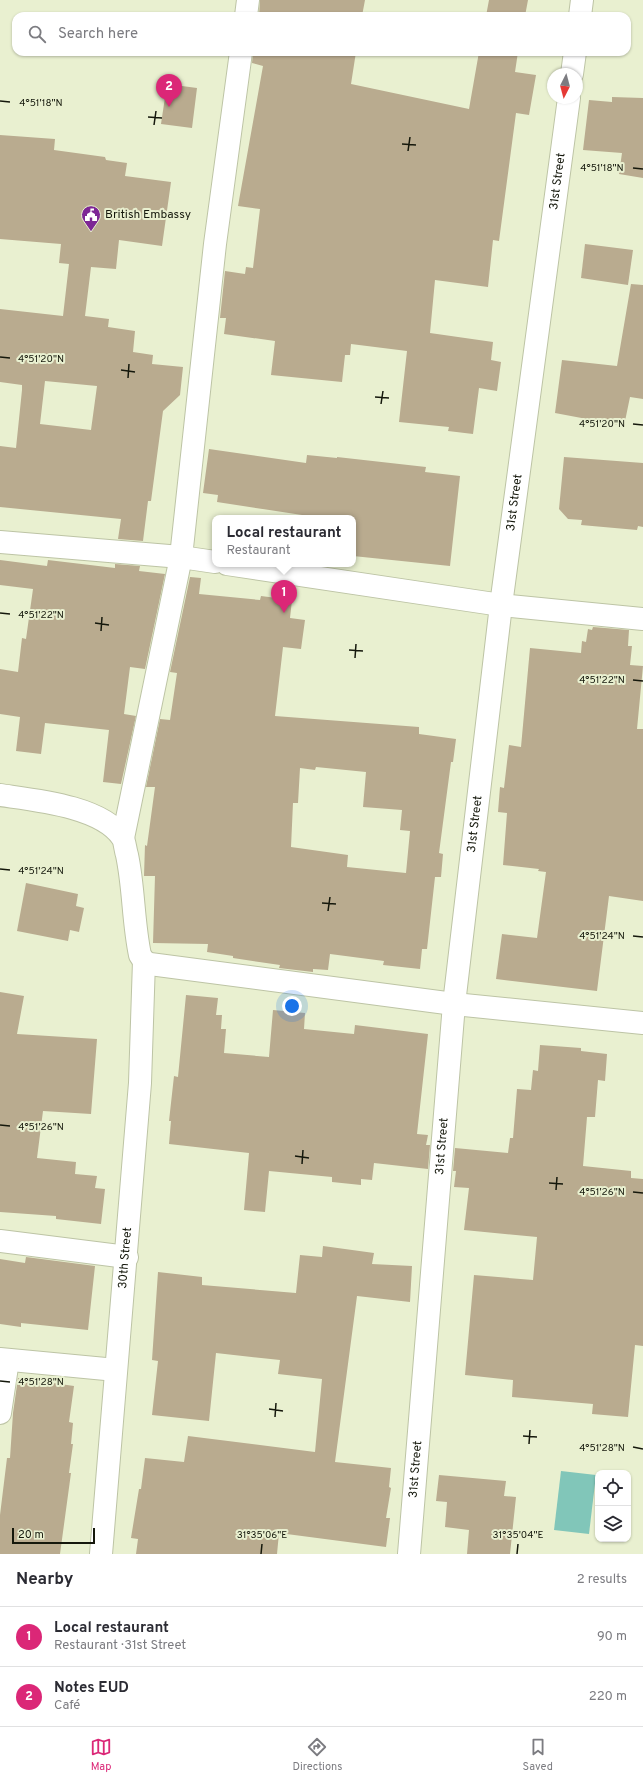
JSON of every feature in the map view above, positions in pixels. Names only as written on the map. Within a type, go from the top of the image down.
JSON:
[{"type":"street","points":[[246,12],[248,0]]},
{"type":"street","points":[[580,12],[582,0]]},
{"type":"street","points":[[123,838],[181,557],[215,244],[240,56]]},
{"type":"street","points":[[573,68],[574,56]]},
{"type":"street","name":"31st Street","points":[[410,1554],[454,1004],[501,605],[568,104]]},
{"type":"street","points":[[0,542],[181,557],[212,562]]},
{"type":"street","points":[[248,567],[501,605],[643,619]]},
{"type":"street","points":[[0,794],[51,803],[84,811],[111,826],[123,838]]},
{"type":"street","name":"30th Street","points":[[101,1554],[127,1257],[140,1082],[144,961],[139,947],[129,867],[123,838]]},
{"type":"street","points":[[144,961],[158,966],[454,1004],[643,1023]]},
{"type":"street","points":[[0,1242],[127,1257]]},
{"type":"street","points":[[0,1413],[4,1359],[116,1370]]},
{"type":"water","points":[[561,1471],[595,1475],[589,1534],[554,1530]]},
{"type":"building","points":[[260,0],[365,0],[363,12],[259,12]]},
{"type":"building","points":[[489,0],[528,0],[526,12],[487,12]]},
{"type":"building","points":[[253,56],[355,56],[351,84],[469,109],[478,56],[517,56],[515,72],[536,75],[529,115],[516,113],[499,241],[493,240],[488,287],[435,280],[430,333],[493,342],[491,360],[501,362],[497,391],[479,388],[473,434],[448,431],[449,427],[399,422],[407,351],[351,344],[350,355],[345,355],[342,382],[271,375],[275,341],[224,334],[226,318],[220,318],[225,271],[245,274],[246,267],[253,268],[260,209],[238,206],[263,66],[252,63]]},
{"type":"building","points":[[167,84],[197,88],[192,128],[161,124]]},
{"type":"building","points":[[612,97],[643,98],[643,178],[619,174],[622,153],[583,150],[589,100],[612,102]]},
{"type":"building","points":[[0,135],[55,139],[54,150],[105,157],[106,160],[127,163],[125,176],[171,182],[162,246],[119,240],[116,269],[91,267],[85,316],[109,319],[108,327],[135,331],[133,352],[153,355],[152,364],[183,367],[180,395],[163,411],[151,501],[148,501],[143,541],[118,539],[121,519],[0,507],[0,446],[16,448],[22,385],[0,382],[0,309],[63,316],[69,264],[59,263],[61,244],[0,239]],"holes":[[[45,381],[97,386],[91,430],[40,424]]]},
{"type":"building","points":[[585,244],[633,250],[628,285],[581,278]]},
{"type":"building","points":[[631,284],[643,285],[643,399],[630,397],[624,426],[555,413],[562,360],[617,366]]},
{"type":"building","points":[[209,449],[306,463],[307,455],[337,457],[426,467],[425,472],[460,476],[450,566],[356,556],[356,515],[302,515],[217,502],[218,495],[203,493]]},
{"type":"building","points":[[564,457],[643,463],[643,527],[638,526],[637,530],[581,525],[582,520],[568,519],[559,509]]},
{"type":"building","points":[[0,560],[47,566],[48,560],[115,568],[115,564],[140,566],[139,571],[165,574],[145,669],[130,667],[124,714],[136,716],[121,784],[103,782],[109,730],[45,723],[41,754],[16,751],[20,717],[0,714],[0,669],[18,672],[22,638],[26,639],[33,589],[0,585]]},
{"type":"building","points":[[190,577],[201,578],[199,594],[260,600],[261,596],[292,600],[290,618],[305,620],[301,649],[283,647],[275,716],[419,727],[419,734],[456,739],[453,762],[451,762],[439,853],[443,854],[441,877],[435,877],[427,949],[422,949],[420,969],[383,965],[384,961],[330,954],[328,970],[313,969],[313,972],[279,968],[280,965],[233,958],[233,956],[207,952],[208,944],[153,943],[155,876],[144,876],[145,845],[147,846],[155,787],[146,787],[160,719],[170,720],[177,673],[170,672]],"holes":[[[316,767],[366,772],[363,807],[402,810],[400,830],[410,831],[406,873],[347,867],[348,855],[291,847],[293,803],[298,803],[300,768],[315,770]]]},
{"type":"building","points":[[593,627],[629,630],[628,646],[632,646],[630,665],[643,666],[637,729],[643,729],[643,901],[609,896],[597,991],[496,979],[502,934],[537,938],[546,872],[538,871],[539,869],[503,865],[507,813],[498,812],[500,787],[504,788],[509,745],[521,747],[530,648],[581,653],[582,641],[586,642],[588,629],[592,630]]},
{"type":"building","points":[[26,883],[78,894],[76,906],[84,908],[79,932],[70,930],[68,941],[17,931]]},
{"type":"building","points":[[0,992],[24,996],[17,1034],[97,1039],[91,1114],[43,1111],[37,1158],[76,1162],[75,1174],[97,1176],[95,1188],[105,1189],[101,1224],[56,1219],[56,1216],[0,1212]]},
{"type":"building","points":[[186,995],[218,998],[216,1015],[222,1015],[221,1029],[226,1029],[224,1053],[269,1057],[273,1010],[305,1013],[304,1029],[354,1034],[355,1025],[428,1034],[417,1134],[428,1135],[426,1145],[430,1145],[428,1169],[374,1163],[372,1180],[361,1179],[361,1185],[332,1182],[332,1177],[269,1171],[265,1212],[244,1210],[249,1153],[169,1144],[171,1121],[169,1121],[174,1076],[178,1077]]},
{"type":"building","points":[[540,1045],[581,1048],[581,1051],[607,1054],[605,1081],[598,1080],[595,1117],[587,1117],[583,1166],[631,1171],[631,1178],[643,1179],[643,1346],[635,1345],[628,1417],[592,1414],[593,1404],[512,1397],[513,1380],[465,1375],[474,1275],[533,1280],[537,1237],[464,1230],[469,1188],[454,1187],[456,1171],[453,1171],[455,1148],[508,1153],[510,1138],[513,1138],[517,1089],[531,1090],[533,1070],[538,1071]]},
{"type":"building","points":[[323,1246],[374,1253],[372,1264],[412,1266],[410,1302],[357,1296],[335,1462],[391,1468],[389,1487],[391,1488],[386,1518],[390,1518],[386,1547],[279,1533],[277,1554],[136,1554],[138,1539],[131,1538],[139,1489],[141,1489],[145,1458],[184,1462],[188,1436],[315,1452],[322,1379],[278,1374],[280,1360],[216,1353],[209,1421],[152,1415],[158,1361],[152,1360],[158,1272],[202,1277],[202,1285],[296,1293],[300,1255],[322,1257]]},
{"type":"building","points":[[26,1257],[95,1266],[88,1330],[21,1323],[21,1327],[0,1324],[0,1259],[25,1263]]},
{"type":"building","points":[[18,1378],[74,1386],[69,1422],[73,1423],[71,1444],[73,1444],[69,1473],[71,1473],[60,1554],[0,1554],[0,1515],[7,1458],[10,1458],[13,1413]]},
{"type":"building","points":[[439,1475],[506,1481],[504,1496],[516,1497],[510,1554],[467,1554],[469,1530],[445,1527],[447,1502],[436,1501]]},
{"type":"place","name":"Notes EUD","points":[[169,107]]},
{"type":"place","name":"British Embassy","points":[[91,232]]},
{"type":"place","name":"Local restaurant","points":[[284,613]]}]
